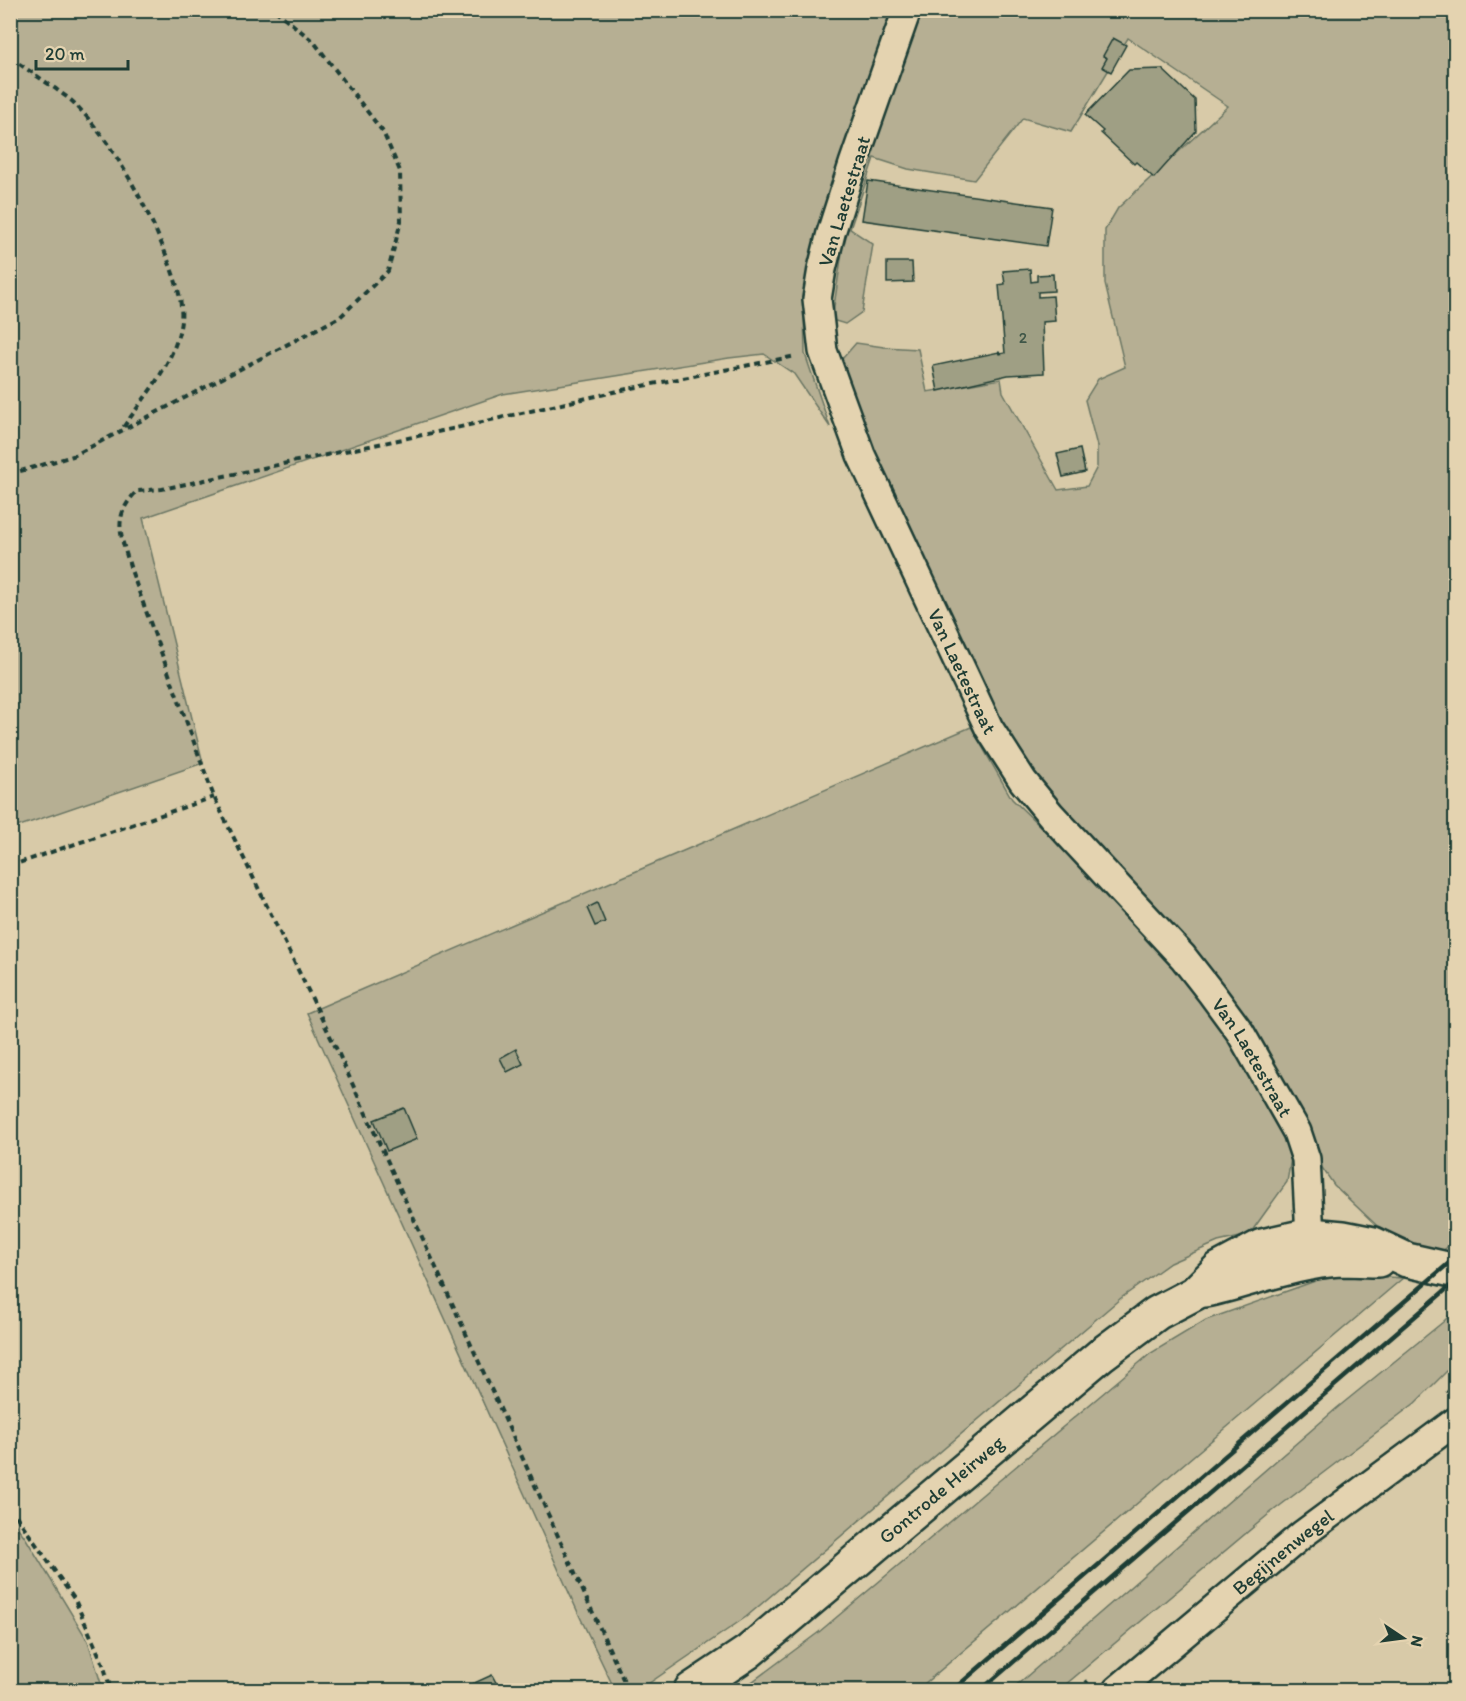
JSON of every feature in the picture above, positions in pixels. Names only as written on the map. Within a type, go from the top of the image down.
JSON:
[{"type":"street","name":"Van Laetestraat","points":[[907,10],[853,164],[822,268],[817,299],[823,351],[861,454],[989,728],[1030,790],[1183,957],[1212,994],[1240,1032],[1297,1132],[1306,1159],[1311,1249]]},
{"type":"street","name":"Gontrode Heirweg","points":[[691,1690],[748,1652],[1102,1354],[1157,1314],[1195,1293],[1220,1269],[1262,1246],[1311,1249],[1343,1238],[1373,1244],[1407,1260],[1455,1271]]},
{"type":"street","name":"Begijnenwegel","points":[[1117,1690],[1303,1534],[1455,1420]]},
{"type":"path","points":[[10,474],[74,456],[340,317],[388,271],[401,221],[400,171],[383,132],[314,42],[275,10]]},
{"type":"path","points":[[10,58],[73,101],[98,130],[151,218],[180,295],[181,320],[176,344],[165,366],[120,433]]},
{"type":"path","points":[[628,1690],[337,1050],[214,797],[131,570],[120,532],[120,517],[127,502],[137,491],[173,486],[456,428],[627,389],[823,351]]},
{"type":"path","points":[[10,866],[214,797]]},
{"type":"path","points":[[10,1507],[75,1600],[103,1664],[111,1690]]},
{"type":"shaded area","points":[[10,11],[1455,11],[1455,1240],[1437,1256],[1393,1241],[1334,1185],[1316,1159],[1281,1077],[1233,997],[1146,899],[1034,781],[985,692],[844,388],[842,359],[856,343],[918,349],[927,392],[1001,379],[1003,392],[1058,490],[1087,486],[1097,467],[1097,446],[1085,400],[1098,379],[1125,367],[1105,284],[1105,230],[1118,208],[1228,106],[1128,38],[1071,132],[1023,118],[974,180],[908,169],[874,158],[850,229],[873,244],[862,312],[845,324],[832,320],[842,252],[813,244],[804,310],[805,354],[830,427],[794,374],[764,354],[729,358],[503,394],[143,518],[203,763],[11,829]]},
{"type":"shaded area","points":[[971,727],[1012,799],[1078,863],[1175,967],[1228,1036],[1284,1127],[1291,1158],[1287,1182],[1249,1235],[1218,1242],[1170,1263],[1121,1298],[746,1617],[639,1690],[615,1690],[307,1013]]},
{"type":"shaded area","points":[[1350,1275],[1403,1278],[917,1690],[741,1690],[819,1632],[1151,1353],[1206,1320],[1318,1280]]},
{"type":"shaded area","points":[[1455,1310],[1455,1363],[1415,1403],[1269,1514],[1059,1690],[1011,1690],[1337,1408]]},
{"type":"shaded area","points":[[11,1519],[25,1537],[88,1641],[103,1690],[11,1690]]},
{"type":"building","points":[[1113,38],[1126,45],[1111,72],[1102,67],[1107,58],[1103,56]]},
{"type":"building","points":[[1162,69],[1195,100],[1196,131],[1154,178],[1136,162],[1134,164],[1085,115],[1129,70]]},
{"type":"building","points":[[868,181],[1052,207],[1046,246],[862,220]]},
{"type":"building","points":[[887,262],[912,262],[913,282],[887,283]]},
{"type":"building","points":[[1030,269],[1031,282],[1037,281],[1037,275],[1053,274],[1054,291],[1038,292],[1038,297],[1053,296],[1055,321],[1042,322],[1044,373],[1008,375],[938,391],[933,366],[999,352],[1000,354],[1005,353],[999,285],[1005,284],[1003,271]]},
{"type":"building","points":[[1080,449],[1085,472],[1063,477],[1057,454]]},
{"type":"building","points":[[597,903],[605,922],[595,926],[587,908]]},
{"type":"building","points":[[516,1049],[523,1064],[507,1072],[500,1058]]},
{"type":"building","points":[[404,1108],[417,1139],[387,1151],[374,1120]]},
{"type":"building","points":[[492,1675],[500,1690],[475,1690],[472,1684]]},
{"type":"railway","points":[[953,1690],[1456,1257]]},
{"type":"railway","points":[[981,1690],[1456,1281]]}]
